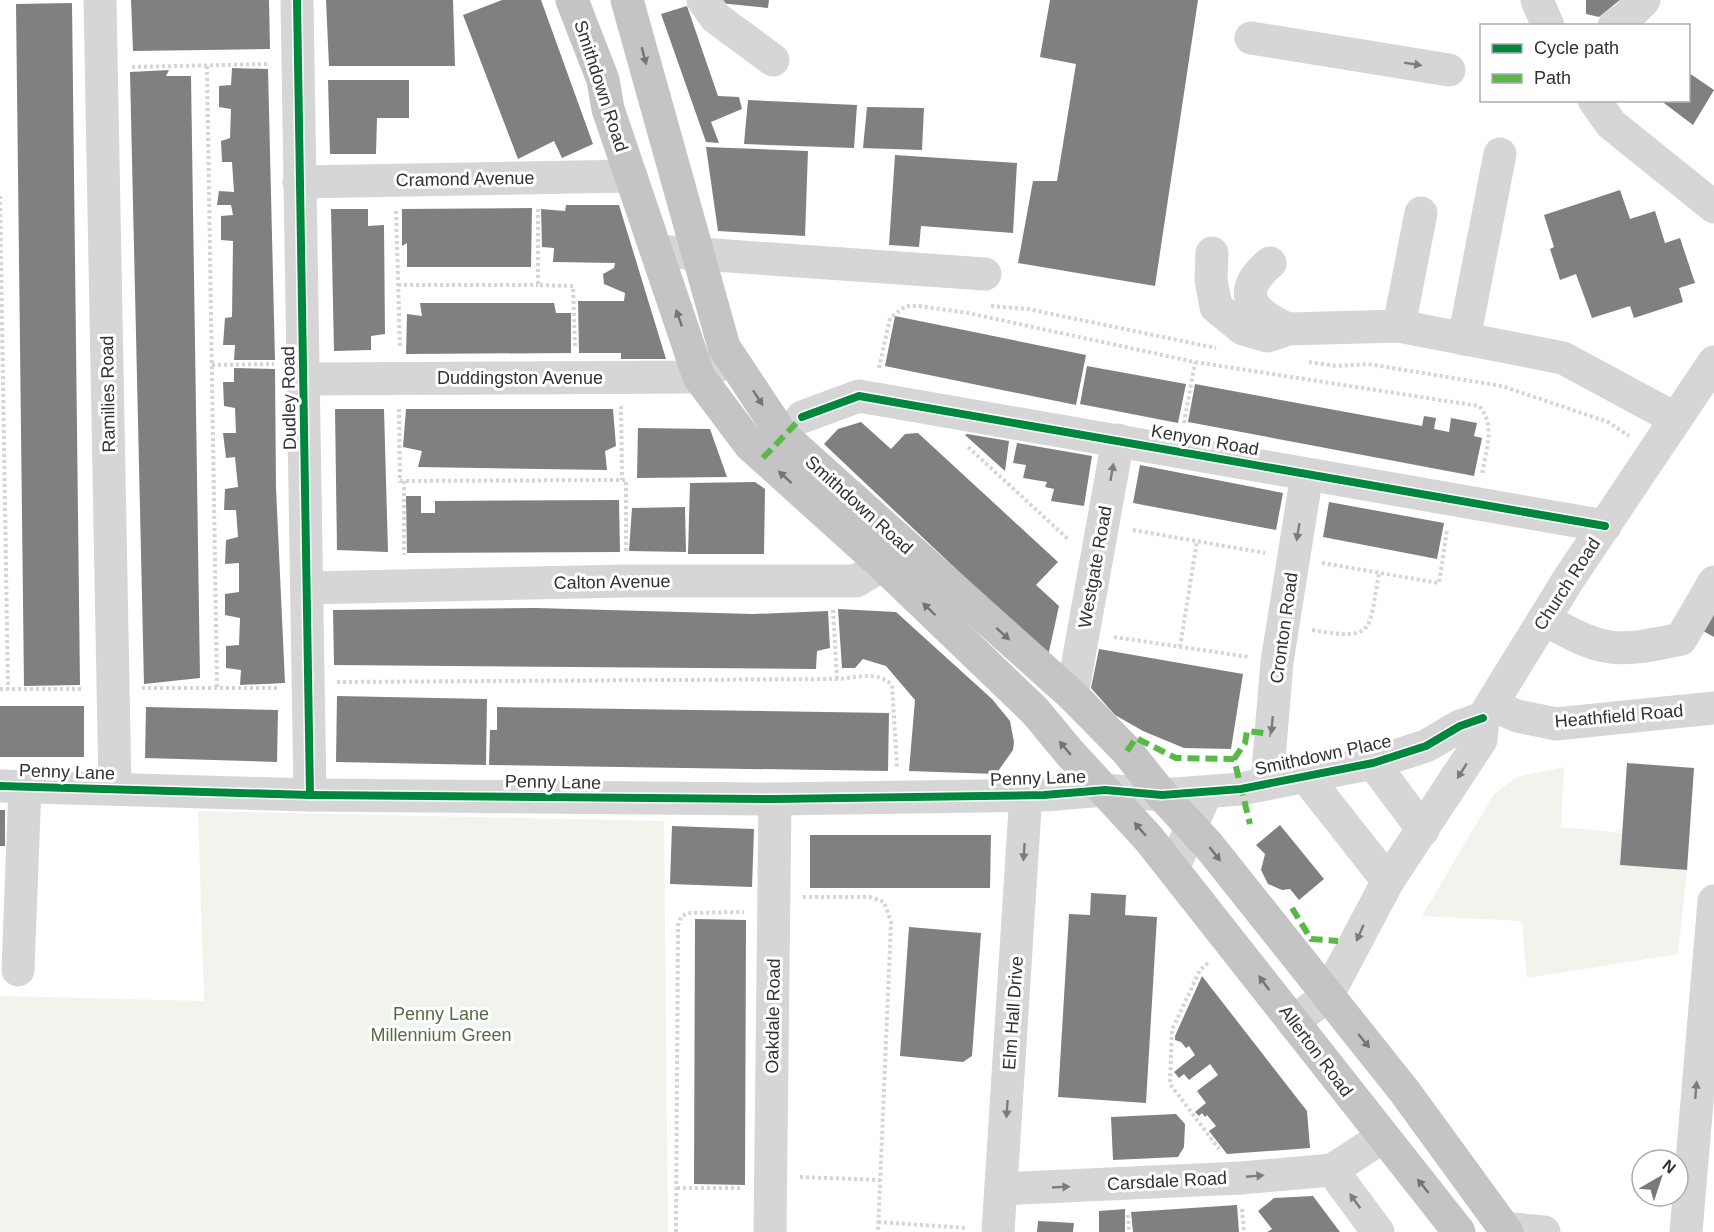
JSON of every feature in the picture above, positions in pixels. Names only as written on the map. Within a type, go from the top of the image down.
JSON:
[{"type":"highway","name":"Smithdown Road","points":[[572,0],[603,80],[608,109],[699,377],[750,445],[1072,695],[1127,751],[1260,910],[1327,996]]},
{"type":"highway","name":"Smithdown Road","points":[[627,0],[724,347],[783,436],[1035,711],[1173,869]]},
{"type":"highway","name":"Allerton Road","points":[[1173,869],[1459,1232]]},
{"type":"highway","points":[[1327,996],[1405,1092],[1505,1230]]},
{"type":"street","name":"Ramilies Road","points":[[100,0],[115,789]]},
{"type":"street","name":"Dudley Road","points":[[297,0],[296,64],[309,588],[310,795]]},
{"type":"street","points":[[703,0],[716,18],[773,60]]},
{"type":"street","points":[[1537,0],[1547,24]]},
{"type":"street","points":[[1617,24],[1644,0]]},
{"type":"street","points":[[1251,38],[1449,70]]},
{"type":"street","points":[[1595,102],[1611,124],[1714,207]]},
{"type":"street","points":[[1464,339],[1500,154]]},
{"type":"street","name":"Cramond Avenue","points":[[299,182],[631,176]]},
{"type":"street","points":[[1399,326],[1421,213]]},
{"type":"street","points":[[657,251],[698,254],[983,290]]},
{"type":"street","points":[[1212,253],[1210,280],[1216,307],[1244,329],[1268,336],[1288,329],[1399,326],[1563,358],[1695,406]]},
{"type":"street","points":[[1270,263],[1257,274],[1250,287],[1251,301],[1260,313],[1288,329]]},
{"type":"street","points":[[699,377],[731,358]]},
{"type":"street","name":"Church Road","points":[[1487,712],[1544,619],[1654,453],[1695,406],[1714,362]]},
{"type":"street","name":"Duddingston Avenue","points":[[303,371],[400,379],[699,377]]},
{"type":"street","name":"Kenyon Road","points":[[802,417],[859,396],[875,398],[1605,526]]},
{"type":"street","name":"Westgate Road","points":[[1072,695],[1118,440]]},
{"type":"street","name":"Cronton Road","points":[[1267,782],[1277,662],[1307,474]]},
{"type":"street","name":"Calton Avenue","points":[[309,588],[626,581],[856,581],[892,554]]},
{"type":"street","points":[[1544,619],[1574,636],[1606,649],[1631,649],[1681,639],[1714,582]]},
{"type":"street","name":"Heathfield Road","points":[[1487,712],[1556,724],[1714,708]]},
{"type":"street","points":[[1293,1022],[1327,996],[1388,881],[1481,740],[1487,712]]},
{"type":"street","name":"Smithdown Place","points":[[1162,795],[1206,793],[1306,777],[1372,763],[1426,746],[1487,712]]},
{"type":"street","points":[[1372,763],[1423,830]]},
{"type":"street","points":[[1306,777],[1388,881]]},
{"type":"street","points":[[13,786],[18,970]]},
{"type":"street","name":"Penny Lane","points":[[13,786],[310,795],[776,799],[898,798],[1026,793],[1044,795],[1106,790],[1162,795]]},
{"type":"street","name":"Elm Hall Drive","points":[[998,1231],[1026,793]]},
{"type":"street","points":[[1173,869],[1206,793]]},
{"type":"street","name":"Oakdale Road","points":[[770,1232],[776,799]]},
{"type":"street","points":[[1686,1232],[1703,1142],[1714,901]]},
{"type":"street","points":[[1378,1232],[1332,1170],[1383,1137]]},
{"type":"street","name":"Carsdale Road","points":[[1002,1189],[1240,1178],[1332,1170]]},
{"type":"street","points":[[1505,1230],[1544,1232]]},
{"type":"path","points":[[101,68],[296,64]]},
{"type":"path","points":[[207,66],[217,687]]},
{"type":"path","points":[[538,178],[538,285]]},
{"type":"path","points":[[396,180],[400,481],[626,480],[626,581]]},
{"type":"path","points":[[0,196],[8,689]]},
{"type":"path","points":[[398,285],[573,286],[576,377]]},
{"type":"path","points":[[983,290],[1028,309],[1221,348]]},
{"type":"path","points":[[909,299],[933,301]]},
{"type":"path","points":[[875,398],[890,318],[906,306],[969,313],[1195,362],[1479,406],[1488,419],[1490,428],[1476,504]]},
{"type":"path","points":[[1302,360],[1336,366],[1368,364],[1502,386],[1608,422],[1654,453]]},
{"type":"path","points":[[1180,451],[1195,362]]},
{"type":"path","points":[[212,365],[303,371]]},
{"type":"path","points":[[621,377],[622,480]]},
{"type":"path","points":[[960,413],[956,436],[1076,546],[1098,551]]},
{"type":"path","points":[[404,481],[404,586]]},
{"type":"path","points":[[1180,647],[1197,541]]},
{"type":"path","points":[[1283,626],[1347,636],[1358,634],[1366,628],[1370,618],[1379,574]]},
{"type":"path","points":[[832,581],[837,678]]},
{"type":"path","points":[[1083,633],[1277,662]]},
{"type":"path","points":[[0,689],[874,676],[885,678],[892,685],[898,798]]},
{"type":"path","points":[[676,1232],[678,925],[681,917],[687,913],[870,897],[884,902],[891,922],[878,1232]]},
{"type":"path","points":[[1233,943],[1200,970],[1172,1030],[1170,1084],[1240,1178],[1244,1232]]},
{"type":"path","points":[[677,1188],[771,1182],[880,1180]]},
{"type":"path","points":[[878,1222],[998,1231]]},
{"type":"green space","points":[[1564,767],[1561,827],[1622,833],[1620,865],[1687,870],[1678,954],[1527,978],[1522,921],[1422,916],[1494,794],[1516,777]]},
{"type":"green space","name":"Penny Lane Millennium Green","points":[[198,811],[664,821],[668,1232],[0,1232],[0,996],[204,1001]]},
{"type":"building","points":[[131,0],[269,0],[270,49],[133,51]]},
{"type":"building","points":[[326,0],[453,0],[455,66],[329,66]]},
{"type":"building","points":[[502,0],[541,0],[593,144],[562,158],[554,141],[518,159],[463,15]]},
{"type":"building","points":[[720,0],[769,0],[768,8],[719,3]]},
{"type":"building","points":[[1050,0],[1198,0],[1155,286],[1018,263],[1033,181],[1057,181],[1076,64],[1040,57]]},
{"type":"building","points":[[1586,0],[1620,0],[1599,17],[1586,14]]},
{"type":"building","points":[[72,3],[80,685],[24,686],[16,4]]},
{"type":"building","points":[[687,6],[718,96],[739,97],[742,109],[711,122],[719,143],[706,142],[661,14]]},
{"type":"building","points":[[232,68],[268,69],[275,360],[234,360],[235,345],[223,345],[225,318],[232,317],[233,241],[221,240],[221,216],[233,215],[231,205],[217,205],[219,191],[234,192],[232,162],[222,162],[221,141],[230,138],[231,109],[219,107],[219,86],[231,85]]},
{"type":"building","points":[[169,70],[166,76],[191,76],[200,678],[144,684],[130,72]]},
{"type":"building","points":[[1690,74],[1714,90],[1693,125],[1663,102],[1690,102]]},
{"type":"building","points":[[328,80],[409,80],[409,118],[377,118],[376,154],[330,154]]},
{"type":"building","points":[[748,100],[857,105],[854,148],[744,144]]},
{"type":"building","points":[[867,107],[924,108],[922,150],[863,148]]},
{"type":"building","points":[[706,147],[808,151],[805,236],[718,231]]},
{"type":"building","points":[[895,155],[1017,163],[1013,233],[921,226],[919,247],[889,245]]},
{"type":"building","points":[[1620,190],[1630,219],[1655,211],[1665,243],[1680,238],[1695,283],[1679,288],[1683,302],[1634,318],[1630,306],[1592,318],[1576,274],[1560,280],[1550,249],[1554,247],[1544,215]]},
{"type":"building","points":[[566,205],[619,205],[666,359],[621,359],[621,353],[579,353],[578,301],[624,301],[625,293],[604,284],[603,274],[614,268],[615,263],[553,262],[554,248],[542,247],[541,209],[565,211]]},
{"type":"building","points":[[532,208],[531,267],[407,267],[407,243],[402,246],[402,209]]},
{"type":"building","points":[[331,209],[368,209],[368,226],[384,225],[385,334],[371,336],[371,350],[334,351]]},
{"type":"building","points":[[420,303],[554,303],[556,313],[571,313],[571,353],[406,354],[407,314],[422,316]]},
{"type":"building","points":[[895,316],[1086,355],[1076,405],[885,366]]},
{"type":"building","points":[[1087,366],[1186,384],[1178,423],[1080,404]]},
{"type":"building","points":[[234,368],[275,369],[276,488],[285,683],[240,685],[241,670],[226,668],[226,646],[239,645],[240,618],[225,615],[225,594],[239,592],[239,563],[225,564],[226,540],[238,537],[236,510],[224,510],[225,489],[238,487],[235,457],[226,458],[223,433],[236,433],[235,408],[224,406],[223,382],[234,382]]},
{"type":"building","points":[[1195,384],[1422,426],[1424,416],[1436,418],[1434,429],[1449,432],[1451,418],[1477,423],[1474,436],[1482,438],[1474,476],[1188,422]]},
{"type":"building","points":[[335,409],[384,409],[388,552],[337,550]]},
{"type":"building","points":[[406,409],[613,409],[616,446],[605,451],[607,470],[418,467],[422,451],[403,447]]},
{"type":"building","points":[[861,422],[891,449],[905,434],[918,433],[1058,562],[1036,585],[1059,606],[1048,656],[824,444],[838,429]]},
{"type":"building","points":[[638,428],[710,429],[727,477],[637,478]]},
{"type":"building","points":[[965,435],[1009,441],[1005,471]]},
{"type":"building","points":[[1017,443],[1092,456],[1084,506],[1051,501],[1054,489],[1045,487],[1047,482],[1023,478],[1026,465],[1013,463]]},
{"type":"building","points":[[1140,465],[1283,493],[1276,530],[1133,503]]},
{"type":"building","points":[[755,482],[765,489],[764,554],[688,554],[690,483]]},
{"type":"building","points":[[406,496],[421,496],[421,513],[435,513],[435,501],[619,500],[620,552],[407,553]]},
{"type":"building","points":[[1329,502],[1444,523],[1437,559],[1323,537]]},
{"type":"building","points":[[685,507],[686,552],[629,551],[632,508]]},
{"type":"building","points":[[536,608],[753,614],[828,611],[830,648],[817,651],[816,669],[334,665],[333,610]]},
{"type":"building","points":[[838,609],[896,612],[992,699],[1010,721],[1014,742],[1013,750],[996,774],[909,771],[915,700],[886,666],[863,659],[855,668],[842,668]]},
{"type":"building","points":[[1714,611],[1714,637],[1703,631]]},
{"type":"building","points":[[1099,649],[1243,674],[1231,749],[1184,748],[1143,731],[1115,715],[1091,688]]},
{"type":"building","points":[[337,696],[487,699],[486,765],[336,762]]},
{"type":"building","points":[[0,706],[84,706],[84,757],[0,757]]},
{"type":"building","points":[[146,707],[278,710],[277,762],[145,758]]},
{"type":"building","points":[[497,707],[889,713],[888,771],[489,765],[490,730],[497,730]]},
{"type":"building","points":[[1627,763],[1694,768],[1687,870],[1620,865]]},
{"type":"building","points":[[0,810],[5,810],[5,846],[0,846]]},
{"type":"building","points":[[1280,825],[1324,879],[1299,900],[1290,889],[1282,890],[1268,884],[1261,870],[1265,854],[1256,845]]},
{"type":"building","points":[[672,826],[754,829],[752,887],[670,884]]},
{"type":"building","points":[[810,835],[991,835],[990,888],[810,888]]},
{"type":"building","points":[[1091,893],[1126,895],[1125,915],[1157,917],[1146,1103],[1058,1097],[1069,914],[1090,915]]},
{"type":"building","points":[[695,919],[746,920],[745,1185],[694,1184]]},
{"type":"building","points":[[909,927],[981,933],[972,1056],[963,1062],[900,1056]]},
{"type":"building","points":[[1202,976],[1307,1111],[1310,1148],[1227,1154],[1209,1131],[1216,1126],[1207,1115],[1205,1117],[1202,1113],[1199,1116],[1195,1112],[1206,1103],[1197,1091],[1218,1075],[1210,1064],[1189,1080],[1184,1074],[1179,1078],[1174,1072],[1195,1055],[1189,1046],[1186,1048],[1181,1042],[1175,1040],[1175,1036]]},
{"type":"building","points":[[1176,1114],[1185,1124],[1184,1147],[1178,1157],[1113,1160],[1111,1117]]},
{"type":"building","points":[[1313,1196],[1340,1232],[1267,1232],[1272,1229],[1258,1211],[1274,1198]]},
{"type":"building","points":[[1237,1205],[1239,1232],[1133,1232],[1131,1212]]},
{"type":"building","points":[[1125,1209],[1125,1232],[1099,1232],[1099,1211]]},
{"type":"building","points":[[1038,1221],[1074,1223],[1073,1232],[1037,1232]]},
{"type":"marked path","points":[[763,458],[802,417]]},
{"type":"marked path","points":[[1234,759],[1245,743],[1247,731],[1271,734]]},
{"type":"marked path","points":[[1127,751],[1136,738],[1176,758],[1234,759],[1250,824]]},
{"type":"marked path","points":[[1292,908],[1311,939],[1338,941]]},
{"type":"cycle path","points":[[297,0],[310,795]]},
{"type":"cycle path","points":[[802,417],[859,396],[1605,526]]},
{"type":"cycle path","points":[[0,786],[310,795],[775,799],[1044,795],[1105,790],[1162,795],[1241,789],[1373,763],[1426,746],[1460,726],[1483,718]]}]
